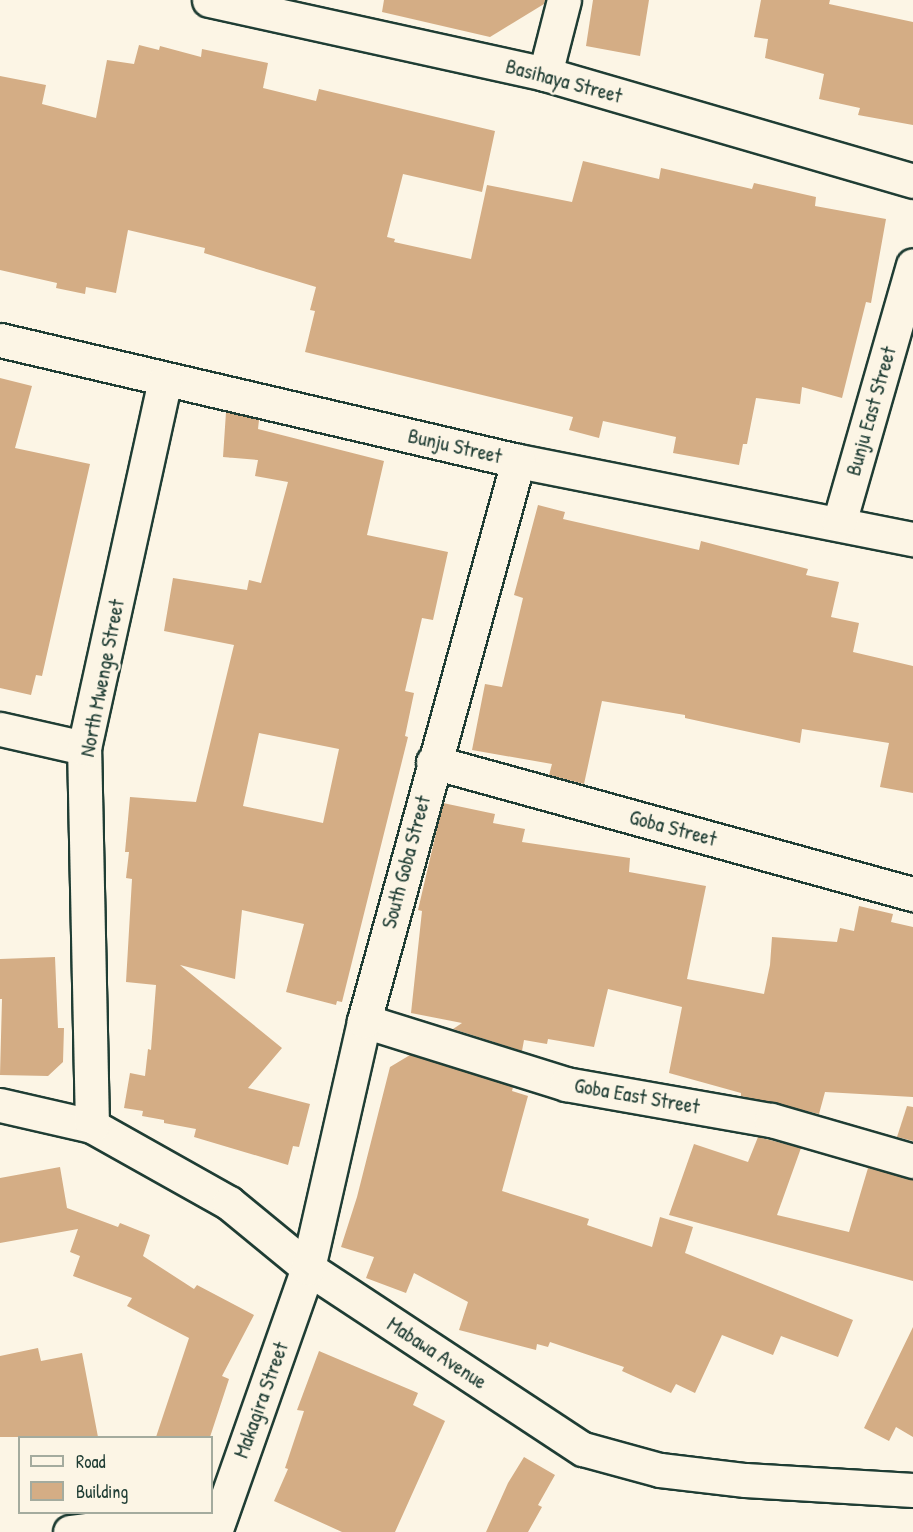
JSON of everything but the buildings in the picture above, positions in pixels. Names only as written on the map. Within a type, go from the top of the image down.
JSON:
[{"type":"street","name":"Basihaya Street","points":[[209,0],[545,74],[913,181]]},
{"type":"street","points":[[545,74],[564,0]]},
{"type":"street","name":"Bunju East Street","points":[[839,523],[913,265]]},
{"type":"street","name":"Bunju Street","points":[[0,340],[518,461],[913,539]]},
{"type":"street","name":"North Mwenge Street","points":[[92,1126],[84,748],[165,380]]},
{"type":"street","name":"South Goba Street","points":[[308,1268],[364,1020],[433,762],[518,461]]},
{"type":"street","points":[[0,729],[84,748]]},
{"type":"street","name":"Goba Street","points":[[433,762],[913,894]]},
{"type":"street","name":"Goba East Street","points":[[364,1020],[566,1084],[771,1120],[913,1161]]},
{"type":"street","name":"Mabawa Avenue","points":[[0,1105],[92,1126],[229,1203],[308,1268],[582,1449],[660,1470],[745,1480],[913,1490]]},
{"type":"street","name":"Makagira Street","points":[[218,1523],[308,1268]]},
{"type":"street","points":[[70,1532],[218,1523]]}]
